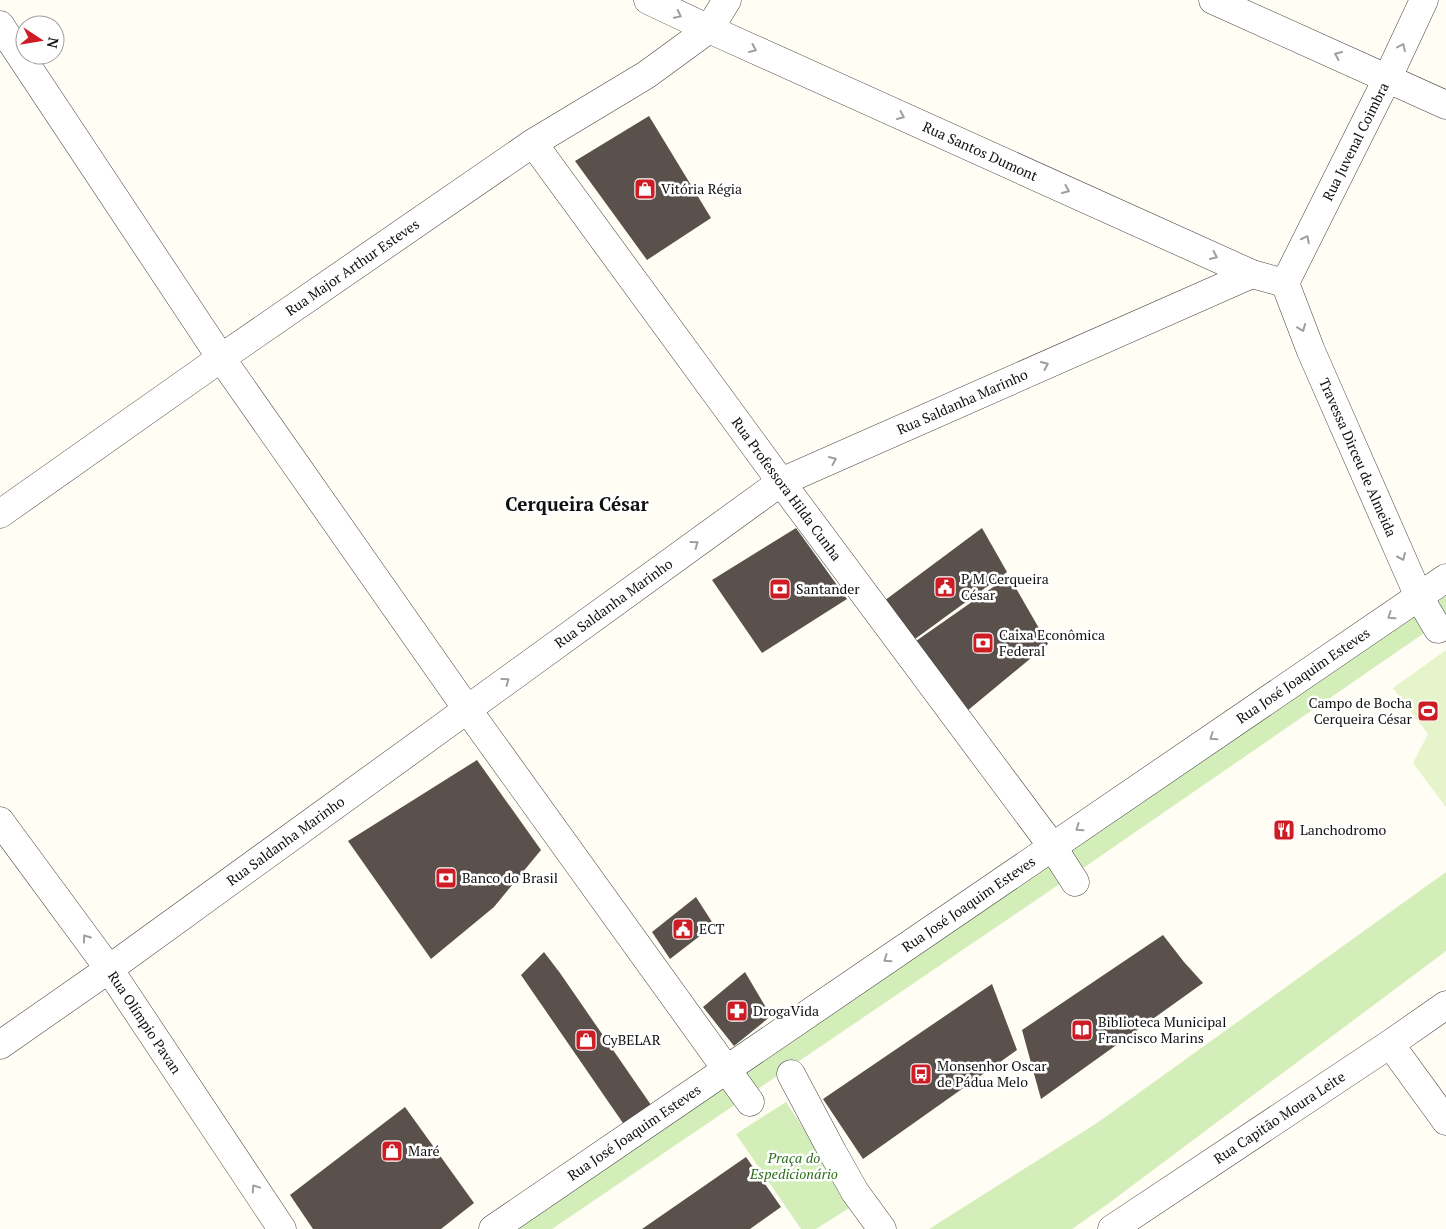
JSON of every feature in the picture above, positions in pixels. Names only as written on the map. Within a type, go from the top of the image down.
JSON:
[{"type":"street","name":"Rua Santos Dumont","points":[[648,0],[1252,274]]},
{"type":"street","points":[[709,29],[727,0]]},
{"type":"street","points":[[1214,0],[1446,105]]},
{"type":"street","name":"Rua Juvenal Coimbra","points":[[1284,283],[1388,78],[1424,0]]},
{"type":"street","points":[[0,25],[221,358],[467,709],[750,1102]]},
{"type":"street","name":"Rua Major Arthur Esteves","points":[[0,514],[221,358],[533,144],[646,75],[709,29]]},
{"type":"street","name":"Rua Professora Hilda Cunha","points":[[533,144],[781,482],[1052,846],[1074,882]]},
{"type":"street","points":[[1252,274],[1284,283]]},
{"type":"street","name":"Rua Saldanha Marinho","points":[[0,1045],[109,969],[781,482],[1252,274]]},
{"type":"street","name":"Travessa Dirceu de Almeida","points":[[1284,283],[1419,597],[1438,629]]},
{"type":"street","name":"Rua José Joaquim Esteves","points":[[493,1229],[1446,578]]},
{"type":"street","name":"Rua Olímpio Pavan","points":[[0,821],[109,969],[282,1229]]},
{"type":"street","name":"Rua Capitão Moura Leite","points":[[1112,1229],[1390,1044],[1446,1004]]},
{"type":"street","points":[[1390,1044],[1446,1121]]},
{"type":"street","points":[[791,1074],[855,1192],[882,1229]]},
{"type":"green space","points":[[1446,589],[1446,618],[1073,875],[552,1229],[508,1229]]},
{"type":"green space","name":"Campo de Bocha Cerqueira César","points":[[1446,650],[1446,807],[1413,763],[1428,734],[1393,688]]},
{"type":"green space","points":[[1446,872],[1446,951],[1072,1229],[929,1229],[1097,1123]]},
{"type":"green space","name":"Praça do Espedicionário","points":[[786,1102],[854,1205],[816,1229],[801,1229],[736,1134]]},
{"type":"building","name":"Vitória Régia","points":[[649,116],[711,218],[647,260],[575,161]]},
{"type":"building","name":"Santander","points":[[796,528],[847,599],[762,653],[712,580]]},
{"type":"building","name":"P M Cerqueira César","points":[[982,528],[1007,572],[915,639],[884,601]]},
{"type":"building","name":"Caixa Econômica Federal","points":[[1009,576],[1048,644],[967,711],[916,641]]},
{"type":"building","name":"Banco do Brasil","points":[[477,760],[541,850],[494,907],[431,959],[348,841]]},
{"type":"building","name":"ECT","points":[[696,897],[714,925],[670,959],[652,932]]},
{"type":"building","points":[[1163,935],[1203,983],[1041,1099],[1022,1030]]},
{"type":"building","name":"CyBELAR","points":[[544,952],[651,1105],[625,1126],[521,975]]},
{"type":"building","name":"DrogaVida","points":[[745,972],[771,1016],[734,1046],[703,1007]]},
{"type":"building","name":"Monsenhor Oscar de Pádua Melo","points":[[992,984],[1017,1050],[863,1159],[823,1099]]},
{"type":"building","name":"Maré","points":[[405,1107],[474,1203],[441,1229],[313,1229],[290,1195]]},
{"type":"building","points":[[746,1157],[781,1207],[750,1229],[642,1229]]},
{"type":"place","name":"Vitória Régia","points":[[645,189]]},
{"type":"place","name":"P M Cerqueira César","points":[[945,587]]},
{"type":"place","name":"Santander","points":[[780,589]]},
{"type":"place","name":"Caixa Econômica Federal","points":[[983,643]]},
{"type":"place","name":"Campo de Bocha Cerqueira César","points":[[1428,711]]},
{"type":"place","name":"Lanchodromo","points":[[1284,830]]},
{"type":"place","name":"Banco do Brasil","points":[[446,878]]},
{"type":"place","name":"ECT","points":[[683,929]]},
{"type":"place","name":"DrogaVida","points":[[737,1011]]},
{"type":"place","name":"Biblioteca Municipal Francisco Marins","points":[[1082,1030]]},
{"type":"place","name":"CyBELAR","points":[[586,1040]]},
{"type":"place","name":"Monsenhor Oscar de Pádua Melo","points":[[921,1074]]},
{"type":"place","name":"Maré","points":[[392,1151]]},
{"type":"district","name":"Cerqueira César","points":[[577,504]]}]
